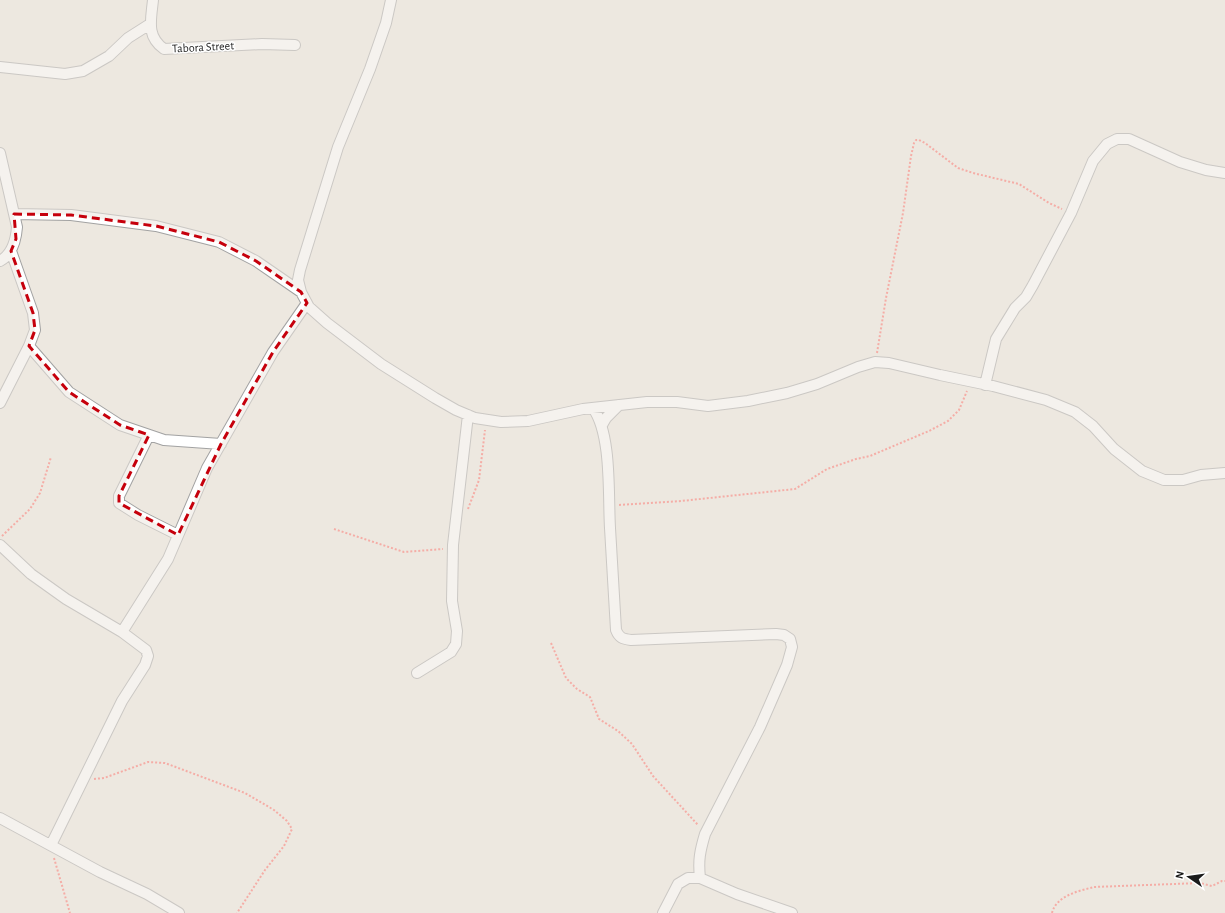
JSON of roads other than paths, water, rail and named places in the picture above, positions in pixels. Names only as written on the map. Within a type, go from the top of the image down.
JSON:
[{"type":"street","name":"Tabora Street","points":[[153,0],[150,24],[152,36],[157,44],[164,49],[262,44],[296,45]]},
{"type":"street","points":[[390,0],[386,23],[370,69],[354,104],[336,155],[298,280],[301,292],[309,307],[327,323],[381,364],[435,398],[475,418],[501,422],[528,421],[593,408],[647,402],[677,402],[708,406],[748,401],[795,391],[875,362],[888,363],[1046,400],[1075,412],[1093,426],[1114,449],[1142,471],[1164,480],[1183,480],[1201,474],[1225,472]]},
{"type":"street","points":[[0,67],[65,74],[83,71],[109,56],[128,38],[150,24]]},
{"type":"street","points":[[984,385],[996,340],[1015,308],[1026,296],[1033,285],[1071,213],[1093,161],[1107,144],[1117,139],[1129,139],[1180,162],[1206,170],[1225,173]]},
{"type":"street","points":[[0,153],[17,227],[16,239],[11,251],[0,261]]},
{"type":"street","points":[[14,214],[71,215],[156,226],[219,242],[256,261],[301,292]]},
{"type":"street","points":[[0,403],[29,346],[34,330],[33,313],[11,251]]},
{"type":"street","points":[[122,632],[168,559],[207,468],[273,352],[307,303]]},
{"type":"street","points":[[29,346],[69,392],[120,425],[164,440],[221,444]]},
{"type":"street","points":[[602,425],[606,418],[619,405]]},
{"type":"street","points":[[593,408],[600,418],[602,425],[609,474],[609,505],[616,630],[618,635],[622,639],[638,640],[776,634],[784,635],[790,639],[792,647],[787,665],[760,727],[705,834],[698,863],[700,878]]},
{"type":"street","points":[[417,673],[451,652],[456,644],[456,631],[452,601],[453,545],[468,415]]},
{"type":"street","points":[[149,435],[119,496],[119,503],[138,515],[178,535]]},
{"type":"street","points":[[0,545],[31,574],[66,599],[122,632],[146,650],[148,656],[145,665],[122,701],[51,845]]},
{"type":"street","points":[[0,818],[100,872],[147,894],[179,913]]},
{"type":"street","points":[[663,913],[678,884],[688,878],[700,878],[737,894],[792,913]]}]
